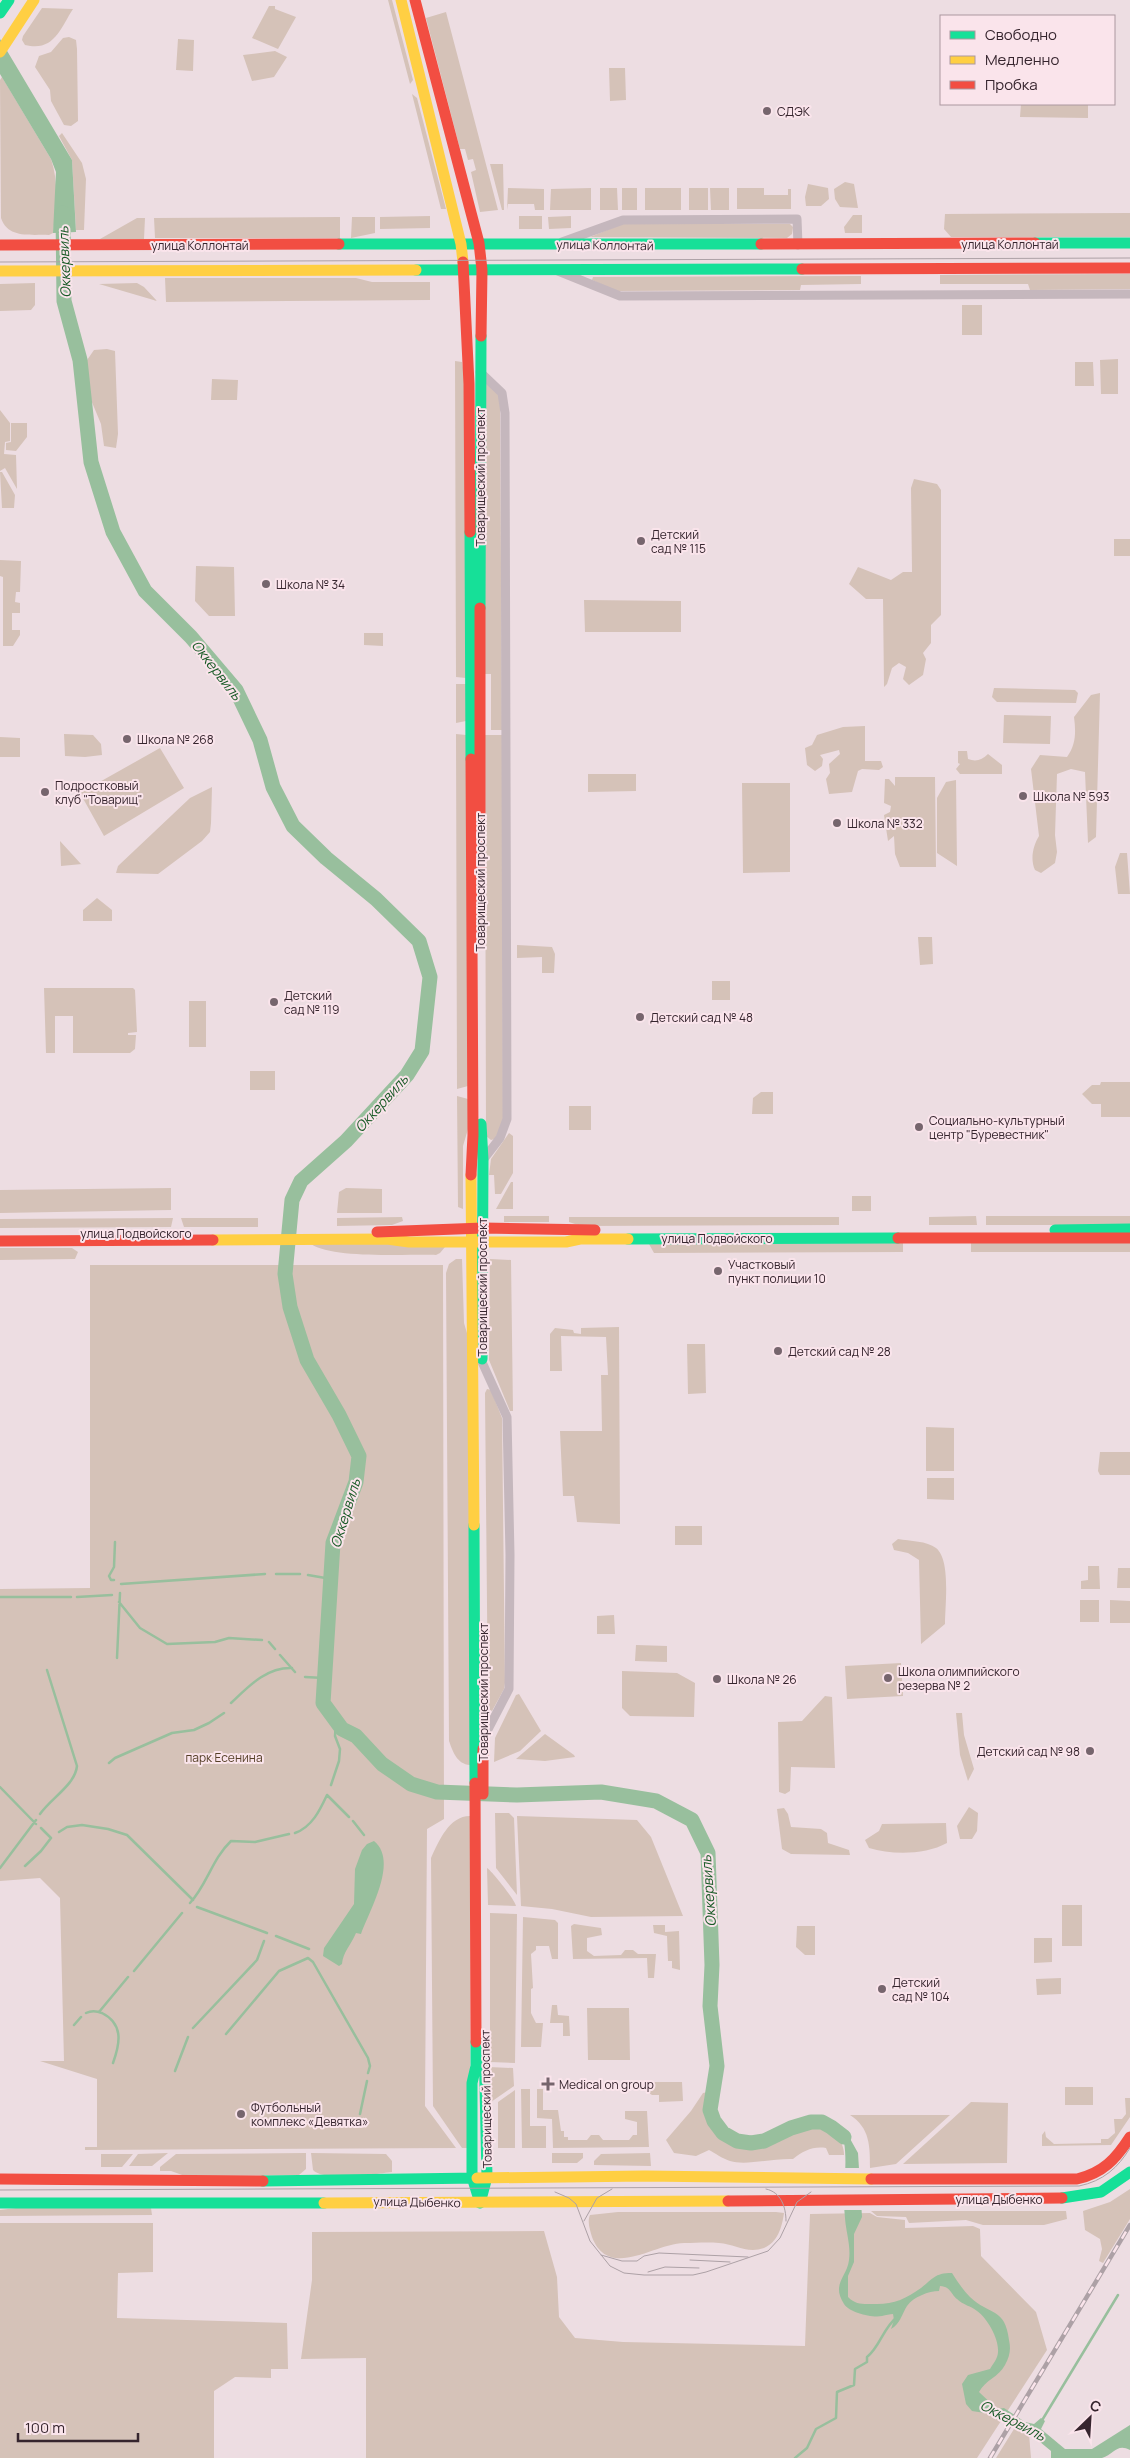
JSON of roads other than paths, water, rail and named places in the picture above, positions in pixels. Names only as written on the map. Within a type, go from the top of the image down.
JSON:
[{"type":"street","points":[[0,13],[9,0]]},
{"type":"street","points":[[0,52],[34,0]]},
{"type":"street","name":"Товарищеский проспект","points":[[401,0],[461,244],[464,270],[469,384],[473,1135],[471,1148],[469,1242],[471,1317],[474,1347],[479,1772]]},
{"type":"street","name":"Товарищеский проспект","points":[[415,0],[480,243],[482,270],[480,372],[480,1136],[483,1160],[483,1739],[479,1772]]},
{"type":"street","points":[[558,244],[623,220],[797,219],[798,245]]},
{"type":"street","name":"улица Коллонтай","points":[[0,245],[480,243],[590,246],[1130,243]]},
{"type":"street","name":"улица Коллонтай","points":[[0,271],[1130,268]]},
{"type":"street","points":[[555,270],[620,296],[1130,294]]},
{"type":"street","points":[[480,372],[502,393],[505,400],[506,432],[507,1119],[500,1138],[483,1160]]},
{"type":"street","name":"улица Подвойского","points":[[304,1236],[482,1228],[1130,1229]]},
{"type":"street","name":"улица Подвойского","points":[[0,1233],[272,1236]]},
{"type":"street","points":[[272,1236],[304,1236]]},
{"type":"street","name":"улица Подвойского","points":[[0,1240],[272,1236]]},
{"type":"street","name":"улица Подвойского","points":[[304,1236],[469,1242],[566,1242],[580,1239],[1130,1238]]},
{"type":"street","points":[[482,1362],[507,1417],[510,1556],[509,1683],[506,1694],[483,1739]]},
{"type":"street","points":[[479,1772],[479,1809]]},
{"type":"street","name":"Товарищеский проспект","points":[[479,1809],[487,2177],[480,2203]]},
{"type":"street","name":"Товарищеский проспект","points":[[479,1809],[476,2070],[472,2083],[472,2177],[480,2203]]},
{"type":"street","name":"улица Дыбенко","points":[[0,2179],[319,2180],[654,2176],[833,2179],[1076,2179],[1092,2176],[1103,2171],[1114,2161],[1130,2137]]},
{"type":"street","name":"улица Дыбенко","points":[[0,2204],[371,2201],[388,2203],[480,2203],[1070,2198],[1101,2192],[1128,2172]]},
{"type":"water","points":[[0,39],[72,160],[76,232],[53,233],[56,172],[51,159],[0,74]]},
{"type":"water","points":[[374,1841],[381,1850],[384,1861],[380,1886],[361,1934],[356,1933],[342,1964],[339,1966],[323,1956],[324,1948],[354,1904],[355,1869],[362,1850],[367,1844]]},
{"type":"water","points":[[829,2123],[848,2135],[858,2153],[862,2217],[854,2234],[854,2262],[848,2276],[848,2297],[857,2303],[863,2304],[893,2302],[910,2295],[937,2275],[952,2273],[970,2297],[996,2313],[1007,2329],[1010,2349],[1007,2362],[999,2373],[985,2384],[979,2392],[997,2409],[1004,2408],[1025,2422],[1034,2424],[1041,2418],[1045,2421],[1041,2429],[1065,2449],[1092,2449],[1130,2425],[1130,2450],[1119,2448],[1102,2458],[1051,2458],[1051,2451],[1028,2432],[1003,2423],[998,2415],[972,2411],[966,2404],[962,2384],[968,2375],[990,2369],[998,2354],[997,2341],[985,2319],[975,2309],[959,2301],[946,2288],[940,2286],[939,2291],[917,2297],[907,2306],[897,2324],[891,2329],[894,2320],[893,2314],[867,2315],[851,2310],[844,2304],[840,2297],[839,2286],[849,2260],[849,2244],[844,2209],[845,2151],[844,2142],[826,2128]]},
{"type":"waterway","name":"Оккервиль","points":[[63,213],[64,301],[80,360],[91,462],[113,532],[145,591],[191,637],[236,690],[260,740],[273,787],[293,826],[326,858],[376,899],[419,941],[430,977],[422,1051],[407,1075],[346,1141],[301,1181],[292,1200],[285,1274],[290,1307],[307,1360],[339,1415],[359,1456],[356,1482],[333,1543],[323,1703],[342,1729],[356,1736],[382,1764],[411,1784],[437,1792],[517,1795],[601,1792],[656,1801],[692,1820],[708,1853],[712,1965],[710,2006],[717,2066],[710,2110],[714,2121],[723,2133],[737,2141],[751,2143],[764,2141],[791,2128],[811,2122],[822,2122],[844,2137]]},
{"type":"waterway","points":[[114,1580],[111,1580],[109,1576],[114,1567],[115,1542]]},
{"type":"waterway","points":[[121,1584],[265,1574]]},
{"type":"waterway","points":[[276,1574],[300,1574]]},
{"type":"waterway","points":[[308,1575],[331,1579]]},
{"type":"waterway","points":[[117,1658],[120,1593]]},
{"type":"waterway","points":[[77,1597],[112,1595]]},
{"type":"waterway","points":[[0,1597],[71,1597]]},
{"type":"waterway","points":[[119,1602],[140,1628],[167,1644],[215,1642],[229,1638],[262,1640]]},
{"type":"waterway","points":[[269,1642],[275,1649]]},
{"type":"waterway","points":[[280,1655],[295,1672]]},
{"type":"waterway","points":[[231,1703],[266,1674],[292,1668]]},
{"type":"waterway","points":[[40,1814],[72,1779],[77,1766],[47,1670]]},
{"type":"waterway","points":[[305,1677],[324,1678]]},
{"type":"waterway","points":[[109,1763],[115,1758],[172,1733],[194,1730],[224,1713]]},
{"type":"waterway","points":[[331,1785],[339,1761],[340,1749],[335,1736],[336,1721]]},
{"type":"waterway","points":[[0,1787],[36,1824]]},
{"type":"waterway","points":[[295,1833],[311,1822],[327,1795],[349,1817]]},
{"type":"waterway","points":[[0,1868],[36,1820]]},
{"type":"waterway","points":[[353,1821],[364,1835]]},
{"type":"waterway","points":[[59,1832],[67,1827],[82,1825],[108,1829],[127,1835],[193,1900]]},
{"type":"waterway","points":[[25,1866],[41,1851],[51,1838],[41,1828]]},
{"type":"waterway","points":[[190,1903],[224,1848],[231,1841],[255,1842],[289,1834]]},
{"type":"waterway","points":[[197,1907],[267,1933]]},
{"type":"waterway","points":[[134,1971],[182,1913]]},
{"type":"waterway","points":[[276,1936],[309,1949]]},
{"type":"waterway","points":[[193,2028],[257,1960],[264,1941]]},
{"type":"waterway","points":[[226,2034],[279,1971],[308,1958],[313,1962],[368,2058],[370,2066],[368,2073]]},
{"type":"waterway","points":[[99,2012],[128,1977]]},
{"type":"waterway","points":[[86,2013],[92,2011],[100,2012],[114,2023],[117,2029],[118,2042],[113,2063]]},
{"type":"waterway","points":[[74,2025],[81,2017]]},
{"type":"waterway","points":[[175,2071],[188,2037]]},
{"type":"waterway","points":[[360,2114],[367,2081]]},
{"type":"waterway","points":[[1041,2422],[1118,2295]]},
{"type":"waterway","points":[[795,2458],[807,2448],[816,2429],[836,2418],[837,2392],[854,2385],[855,2369],[867,2362],[867,2357],[875,2348],[888,2326],[897,2317]]},
{"type":"tram line","points":[[0,262],[1130,258]]},
{"type":"tram line","points":[[0,2190],[1079,2186],[1095,2181],[1109,2173],[1130,2148]]},
{"type":"tram line","points":[[584,2221],[597,2198],[612,2189]]},
{"type":"tram line","points":[[766,2189],[775,2193],[782,2201],[786,2221]]},
{"type":"tram line","points":[[555,2192],[569,2198],[576,2204],[590,2241],[610,2266],[624,2273],[644,2275],[693,2275],[768,2251],[780,2238],[797,2202],[811,2192]]},
{"type":"tram line","points":[[601,2255],[622,2261],[637,2261],[644,2256],[659,2253],[748,2257]]},
{"type":"tram line","points":[[690,2260],[730,2262]]},
{"type":"tram line","points":[[648,2272],[665,2267],[699,2268]]},
{"type":"railway","points":[[990,2458],[1130,2225]]},
{"type":"place","name":"СДЭК","points":[[767,111]]},
{"type":"place","name":"Детский сад № 115","points":[[641,541]]},
{"type":"place","name":"Школа № 34","points":[[266,584]]},
{"type":"place","name":"Школа № 268","points":[[127,739]]},
{"type":"place","name":"Подростковый клуб \"Товарищ\"","points":[[45,792]]},
{"type":"place","name":"Школа № 593","points":[[1023,796]]},
{"type":"place","name":"Школа № 332","points":[[837,823]]},
{"type":"place","name":"Детский сад № 119","points":[[274,1002]]},
{"type":"place","name":"Детский сад № 48","points":[[640,1017]]},
{"type":"place","name":"Социально-культурный центр \"Буревестник\"","points":[[919,1127]]},
{"type":"place","name":"Участковый пункт полиции 10","points":[[718,1271]]},
{"type":"place","name":"Детский сад № 28","points":[[778,1351]]},
{"type":"place","name":"Школа олимпийского резерва № 2","points":[[888,1678]]},
{"type":"place","name":"Школа № 26","points":[[717,1679]]},
{"type":"place","name":"Детский сад № 98","points":[[1090,1751]]},
{"type":"place","name":"Детский сад № 104","points":[[882,1989]]},
{"type":"place","name":"Medical on group","points":[[548,2084]]},
{"type":"place","name":"Футбольный комплекс «Девятка»","points":[[241,2114]]},
{"type":"park label","name":"парк Есенина","points":[[224,1757]]}]
